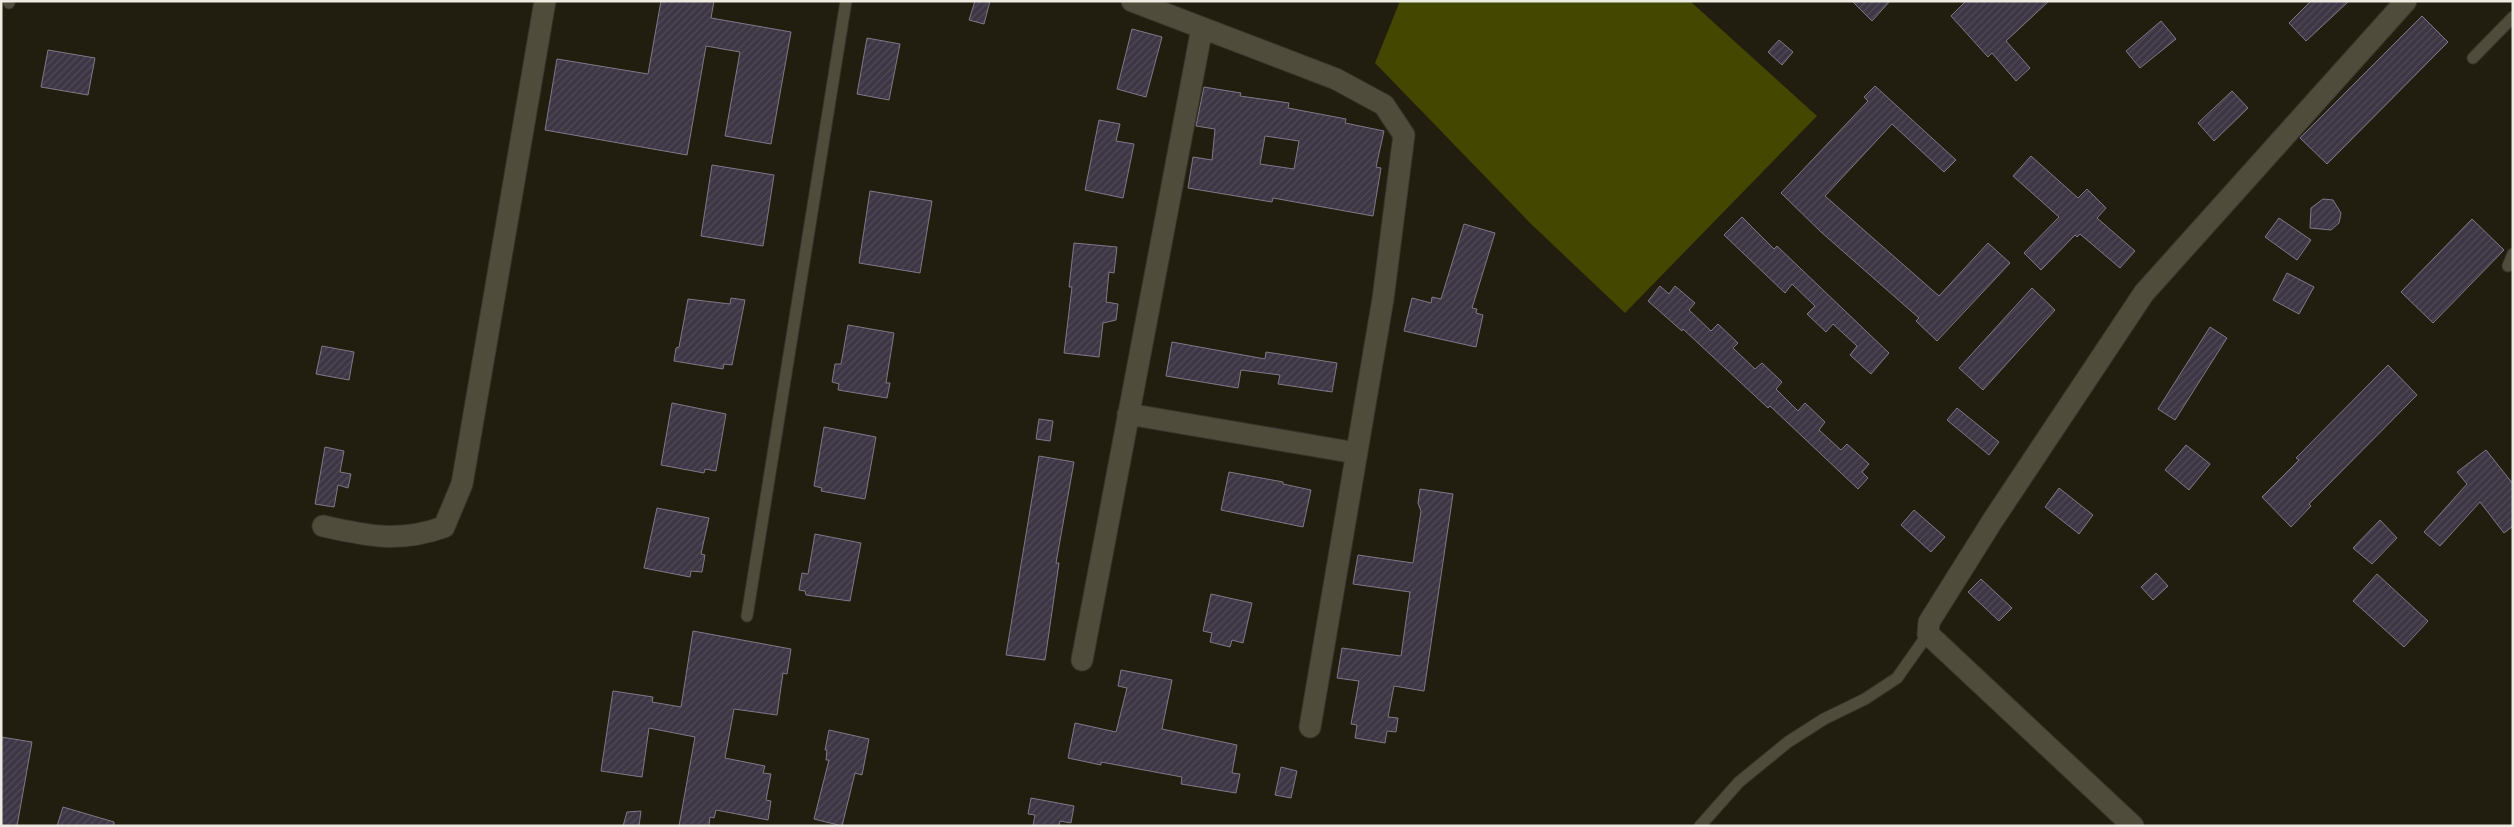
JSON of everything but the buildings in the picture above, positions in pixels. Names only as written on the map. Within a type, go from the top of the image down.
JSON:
[{"type":"street","points":[[322,526],[382,538],[406,537],[444,527],[452,510],[462,484],[545,1]]},
{"type":"street","points":[[1132,1],[1336,79],[1384,105],[1404,135],[1383,298],[1310,728]]},
{"type":"street","points":[[2133,826],[1928,634],[1930,622],[1993,520],[2144,293],[2406,1]]},
{"type":"street","points":[[1082,660],[1202,28]]},
{"type":"street","points":[[1128,414],[1356,453]]},
{"type":"lane","points":[[747,616],[846,1]]},
{"type":"lane","points":[[2472,58],[2513,17]]},
{"type":"lane","points":[[2508,266],[2513,254]]},
{"type":"lane","points":[[1700,826],[1739,782],[1788,742],[1824,718],[1865,699],[1896,678],[1928,634]]},
{"type":"shaded area","points":[[1400,1],[1690,1],[1817,116],[1625,313],[1530,223],[1375,63]]}]
